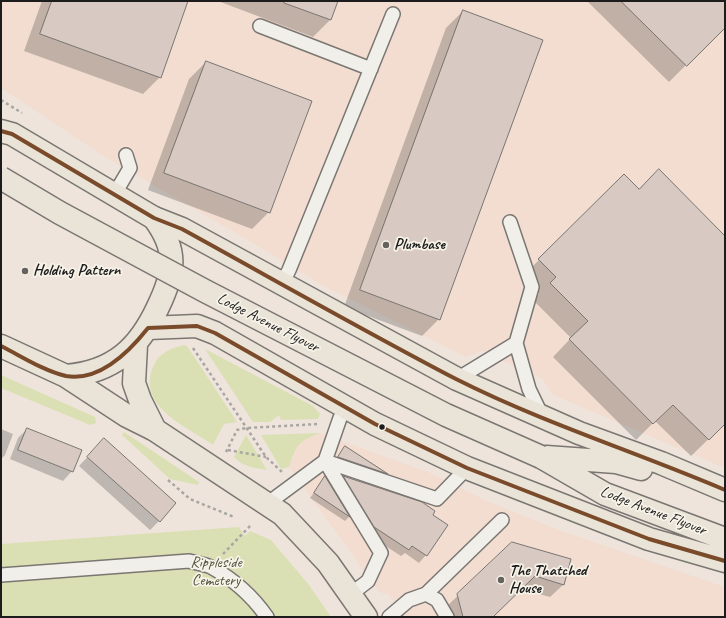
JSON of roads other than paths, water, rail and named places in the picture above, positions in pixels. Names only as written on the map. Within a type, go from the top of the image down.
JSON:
[{"type":"main road","points":[[1,131],[12,134],[154,218],[182,230],[457,379],[579,433],[662,463],[725,490]]},
{"type":"main road","name":"Lodge Avenue Flyover","points":[[1,178],[101,235],[446,415],[541,457],[605,494],[725,539]]},
{"type":"main road","points":[[154,218],[167,239],[171,249],[171,269],[163,296],[142,336],[134,383],[140,400],[155,430]]},
{"type":"main road","points":[[66,376],[85,375],[114,362],[142,336],[197,326],[215,333],[375,424],[467,468],[649,539],[725,560]]},
{"type":"main road","points":[[1,346],[66,376],[127,416],[155,430],[282,514],[328,563],[366,617]]},
{"type":"main road","name":"Lodge Avenue Flyover","points":[[541,457],[616,462],[725,495]]},
{"type":"lane","points":[[282,284],[393,14]]},
{"type":"lane","points":[[260,26],[371,69]]},
{"type":"lane","points":[[114,195],[130,168],[126,155]]},
{"type":"lane","points":[[510,222],[532,287],[516,343],[529,389],[542,416]]},
{"type":"lane","points":[[457,379],[516,343]]},
{"type":"lane","points":[[267,504],[325,461],[340,418],[346,407]]},
{"type":"lane","points":[[325,461],[437,499],[467,468]]},
{"type":"lane","points":[[325,461],[381,553],[368,581],[351,594]]},
{"type":"lane","points":[[389,617],[410,600],[426,594],[502,520]]},
{"type":"lane","points":[[1,575],[190,561],[210,567],[239,587],[257,602],[267,617]]},
{"type":"lane","points":[[426,594],[437,600],[447,617]]},
{"type":"place","name":"Plumbase","points":[[386,245]]},
{"type":"place","name":"Holding Pattern","points":[[25,271]]},
{"type":"place","name":"The Thatched House","points":[[501,580]]},
{"type":"park label","name":"Rippleside Cemetery","points":[[216,572]]}]
